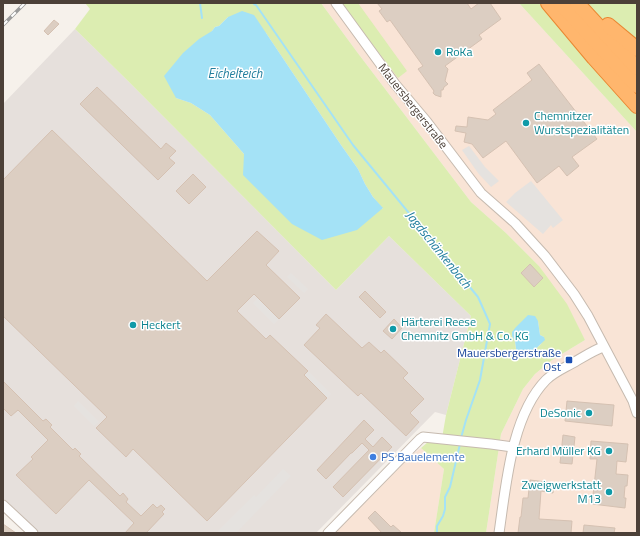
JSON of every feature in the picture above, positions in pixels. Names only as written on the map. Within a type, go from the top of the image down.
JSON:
[{"type":"highway","points":[[548,3],[637,106]]},
{"type":"highway","points":[[560,3],[637,86]]},
{"type":"highway","points":[[577,3],[602,20],[637,49]]},
{"type":"highway","points":[[577,3],[637,68]]},
{"type":"street","name":"Mauersbergerstraße","points":[[336,3],[395,84],[427,122],[452,157],[481,193],[515,223],[549,261],[574,294],[588,316],[633,401],[637,413]]},
{"type":"street","points":[[499,533],[513,447],[530,400],[546,379],[556,372],[604,347]]},
{"type":"street","points":[[328,533],[423,437],[513,447]]},
{"type":"street","points":[[3,505],[33,533]]},
{"type":"shaded area","points":[[321,3],[519,3],[637,132],[637,533],[486,533],[501,434],[523,389],[535,374],[552,360],[585,340],[539,266],[506,233],[471,202]]},
{"type":"shaded area","points":[[75,29],[336,290],[389,236],[471,316],[446,415],[435,412],[316,533],[39,533],[3,498],[3,104]]},
{"type":"shaded area","points":[[469,146],[485,167],[499,181],[491,187],[478,173],[462,150]]},
{"type":"shaded area","points":[[531,181],[563,220],[553,228],[551,225],[543,234],[506,202]]},
{"type":"shaded area","points":[[291,273],[308,289],[304,293],[287,277]]},
{"type":"shaded area","points":[[258,298],[279,319],[274,324],[253,303]]},
{"type":"shaded area","points":[[308,371],[331,394],[327,398],[304,375]]},
{"type":"shaded area","points":[[78,401],[99,422],[94,426],[74,406]]},
{"type":"shaded area","points":[[421,448],[444,469],[434,533],[335,533],[413,454]]},
{"type":"shaded area","points":[[283,469],[291,476],[236,533],[220,533],[218,531],[254,495],[256,497]]},
{"type":"green space","points":[[85,3],[321,3],[471,202],[506,233],[539,266],[567,304],[585,340],[552,360],[535,374],[523,389],[501,434],[486,533],[434,533],[444,469],[421,448],[428,442],[441,444],[446,415],[471,316],[389,236],[336,290],[75,29],[90,9]],"holes":[[[228,17],[266,33],[358,169],[373,197],[383,209],[244,154],[210,115],[191,103],[176,98],[212,31]],[[538,321],[540,335],[544,337],[541,344],[529,355],[516,349],[515,341]]]},
{"type":"green space","points":[[341,3],[358,3],[407,71],[398,78]]},
{"type":"green space","points":[[519,3],[637,3],[637,132]]},
{"type":"water","name":"Eichelteich","points":[[242,11],[254,15],[358,169],[373,197],[383,208],[357,230],[322,240],[292,224],[243,175],[244,154],[210,115],[191,103],[176,98],[164,76],[183,53],[199,39],[212,31],[215,27],[219,26],[228,17]]},
{"type":"water","points":[[528,315],[535,316],[538,321],[540,335],[544,337],[545,340],[529,355],[524,357],[517,355],[512,332]]},
{"type":"building","name":"RoKa","points":[[377,3],[467,3],[471,9],[479,3],[490,3],[501,19],[479,35],[482,39],[445,66],[448,69],[445,81],[448,84],[443,90],[441,90],[441,97],[433,93],[434,91],[418,69],[423,66],[390,20],[387,22],[379,11],[382,9]]},
{"type":"building","points":[[54,20],[59,24],[48,35],[44,31]]},
{"type":"building","name":"Chemnitzer Wurstspezialitäten","points":[[539,64],[597,139],[572,157],[579,166],[567,176],[559,166],[537,183],[506,141],[483,158],[472,144],[464,142],[466,133],[455,131],[456,126],[467,127],[468,117],[488,120],[496,114],[493,110],[532,80],[527,73]]},
{"type":"building","points":[[97,87],[161,149],[166,143],[176,151],[169,158],[175,163],[158,180],[80,104]]},
{"type":"building","name":"Heckert","points":[[52,130],[207,281],[257,231],[279,251],[266,265],[300,298],[279,319],[254,294],[237,311],[266,339],[270,335],[308,371],[304,375],[327,398],[207,521],[133,449],[126,457],[96,428],[107,417],[3,316],[3,180]]},
{"type":"building","points":[[193,174],[206,187],[189,204],[176,191]]},
{"type":"building","points":[[530,264],[543,278],[534,287],[521,273]]},
{"type":"building","points":[[365,291],[386,312],[380,318],[359,297]]},
{"type":"building","points":[[326,314],[362,348],[369,342],[381,353],[384,350],[408,373],[403,378],[424,399],[410,413],[419,422],[406,436],[361,393],[358,396],[304,345],[320,328],[316,325]]},
{"type":"building","name":"Härterei Reese Chemnitz GmbH & Co. KG","points":[[394,319],[402,328],[392,339],[383,331]]},
{"type":"building","points":[[3,381],[43,421],[46,419],[52,425],[50,427],[73,450],[75,448],[81,454],[79,456],[120,496],[123,493],[128,499],[126,502],[141,516],[153,504],[157,508],[161,505],[165,509],[162,512],[164,514],[146,533],[125,533],[134,523],[89,480],[56,514],[16,475],[33,459],[31,457],[48,440],[18,410],[11,416],[3,408]]},
{"type":"building","name":"DeSonic","points":[[567,401],[614,405],[612,426],[565,421]]},
{"type":"building","points":[[364,420],[374,430],[365,439],[373,447],[382,437],[392,447],[343,497],[333,487],[369,450],[362,443],[326,479],[317,470]]},
{"type":"building","points":[[563,435],[575,437],[572,464],[560,463]]},
{"type":"building","name":"Zweigwerkstatt M13","points":[[591,441],[628,444],[626,462],[617,461],[616,474],[628,475],[627,486],[625,486],[625,508],[592,504],[597,459],[590,459]]},
{"type":"building","points":[[530,480],[554,483],[553,493],[541,491],[539,519],[572,521],[571,533],[518,533],[523,498],[528,498]]},
{"type":"building","points":[[375,511],[391,527],[393,525],[402,533],[382,533],[368,518]]},
{"type":"building","points":[[3,524],[16,533],[3,533]]},
{"type":"building","points":[[584,525],[615,528],[614,533],[583,533]]},
{"type":"waterway","points":[[200,3],[202,18]]},
{"type":"waterway","name":"Jagdschänkenbach","points":[[254,4],[353,145],[478,297],[490,324],[480,380],[461,438]]},
{"type":"waterway","name":"Jagdschänkenbach","points":[[437,533],[437,526],[445,509],[445,497],[450,487],[460,444]]},
{"type":"railway","points":[[3,25],[25,3]]},
{"type":"place","name":"RoKa","points":[[438,52]]},
{"type":"place","name":"Chemnitzer Wurstspezialitäten","points":[[526,123]]},
{"type":"place","name":"Heckert","points":[[133,325]]},
{"type":"place","name":"Härterei Reese Chemnitz GmbH & Co. KG","points":[[393,329]]},
{"type":"place","name":"Mauersbergerstraße Ost","points":[[569,360]]},
{"type":"place","name":"DeSonic","points":[[589,413]]},
{"type":"place","name":"Erhard Müller KG","points":[[609,451]]},
{"type":"place","name":"PS Bauelemente","points":[[373,457]]},
{"type":"place","name":"Zweigwerkstatt M13","points":[[609,492]]}]
